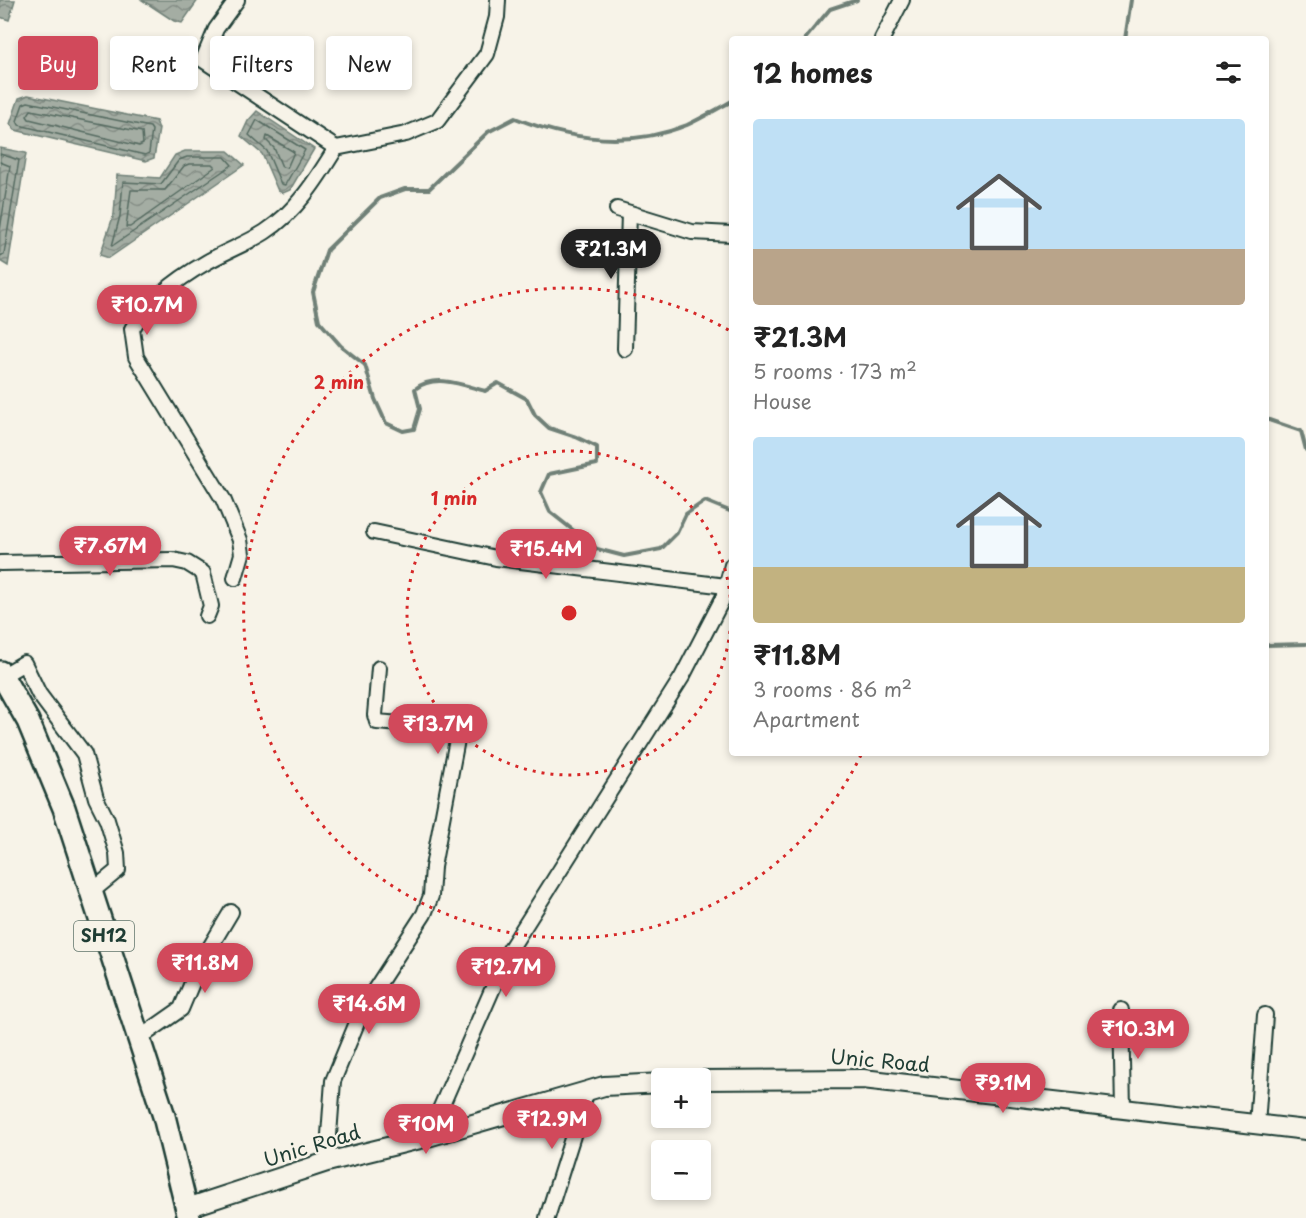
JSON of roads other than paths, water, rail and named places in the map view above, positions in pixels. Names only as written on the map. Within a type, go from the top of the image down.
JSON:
[{"type":"main road","name":"SH12","points":[[1,674],[28,721],[64,808],[164,1116],[188,1213]]},
{"type":"main road","name":"Unic Road","points":[[711,1080],[863,1079],[1306,1130]]},
{"type":"main road","name":"Unic Road","points":[[188,1213],[327,1162],[429,1137],[604,1086],[651,1084]]},
{"type":"street","points":[[237,0],[216,30],[203,60],[336,148],[406,134],[437,121],[486,54],[497,17],[498,0]]},
{"type":"street","points":[[884,36],[902,0]]},
{"type":"street","points":[[236,578],[242,554],[240,540],[224,499],[136,357],[132,329],[139,316],[178,282],[208,261],[266,231],[287,214],[322,171],[336,148]]},
{"type":"street","points":[[625,349],[623,211],[692,232],[729,234]]},
{"type":"street","points":[[374,532],[496,558],[726,586]]},
{"type":"street","points":[[0,563],[152,560],[188,563],[203,573],[211,606],[207,616]]},
{"type":"street","points":[[429,1137],[509,951],[682,677],[723,598],[729,576]]},
{"type":"street","points":[[1,674],[24,663],[39,694],[84,754],[96,798],[107,820],[117,853],[118,870],[90,893]]},
{"type":"street","points":[[327,1162],[333,1081],[363,1008],[424,914],[431,896],[433,867],[459,729],[377,722],[375,715],[379,668]]},
{"type":"street","points":[[138,1039],[181,1009],[200,964],[231,912]]},
{"type":"street","points":[[1121,1010],[1123,1110]]},
{"type":"street","points":[[1257,1125],[1265,1016]]},
{"type":"street","points":[[547,1218],[587,1091]]},
{"type":"water","points":[[0,0],[15,0],[9,20],[0,17]]},
{"type":"water","points":[[142,0],[198,0],[182,23],[174,21]]},
{"type":"water","points":[[28,95],[156,121],[159,129],[154,158],[146,161],[15,130],[10,124],[19,98]]},
{"type":"water","points":[[257,111],[314,149],[290,190],[283,193],[278,191],[262,154],[241,136],[248,121]]},
{"type":"water","points":[[0,148],[26,153],[8,266],[0,261]]},
{"type":"water","points":[[185,151],[228,151],[244,165],[109,258],[100,255],[114,214],[117,175],[160,178],[175,155]]},
{"type":"waterway","points":[[808,36],[830,9],[857,0]]},
{"type":"waterway","points":[[1125,36],[1131,0]]},
{"type":"waterway","points":[[729,103],[687,125],[644,137],[622,139],[557,132],[515,118],[488,132],[429,189],[405,189],[380,198],[327,250],[313,292],[319,321],[341,346],[365,365],[375,399],[386,423],[403,431],[414,429],[420,409],[415,389],[423,384],[449,382],[485,391],[498,383],[527,399],[535,415],[549,428],[597,447],[597,464],[549,474],[541,492],[550,512],[597,549],[624,556],[661,549],[677,533],[686,514],[705,501],[729,511]]},
{"type":"waterway","points":[[1269,420],[1301,431],[1306,450]]},
{"type":"waterway","points":[[1269,645],[1306,644]]}]
